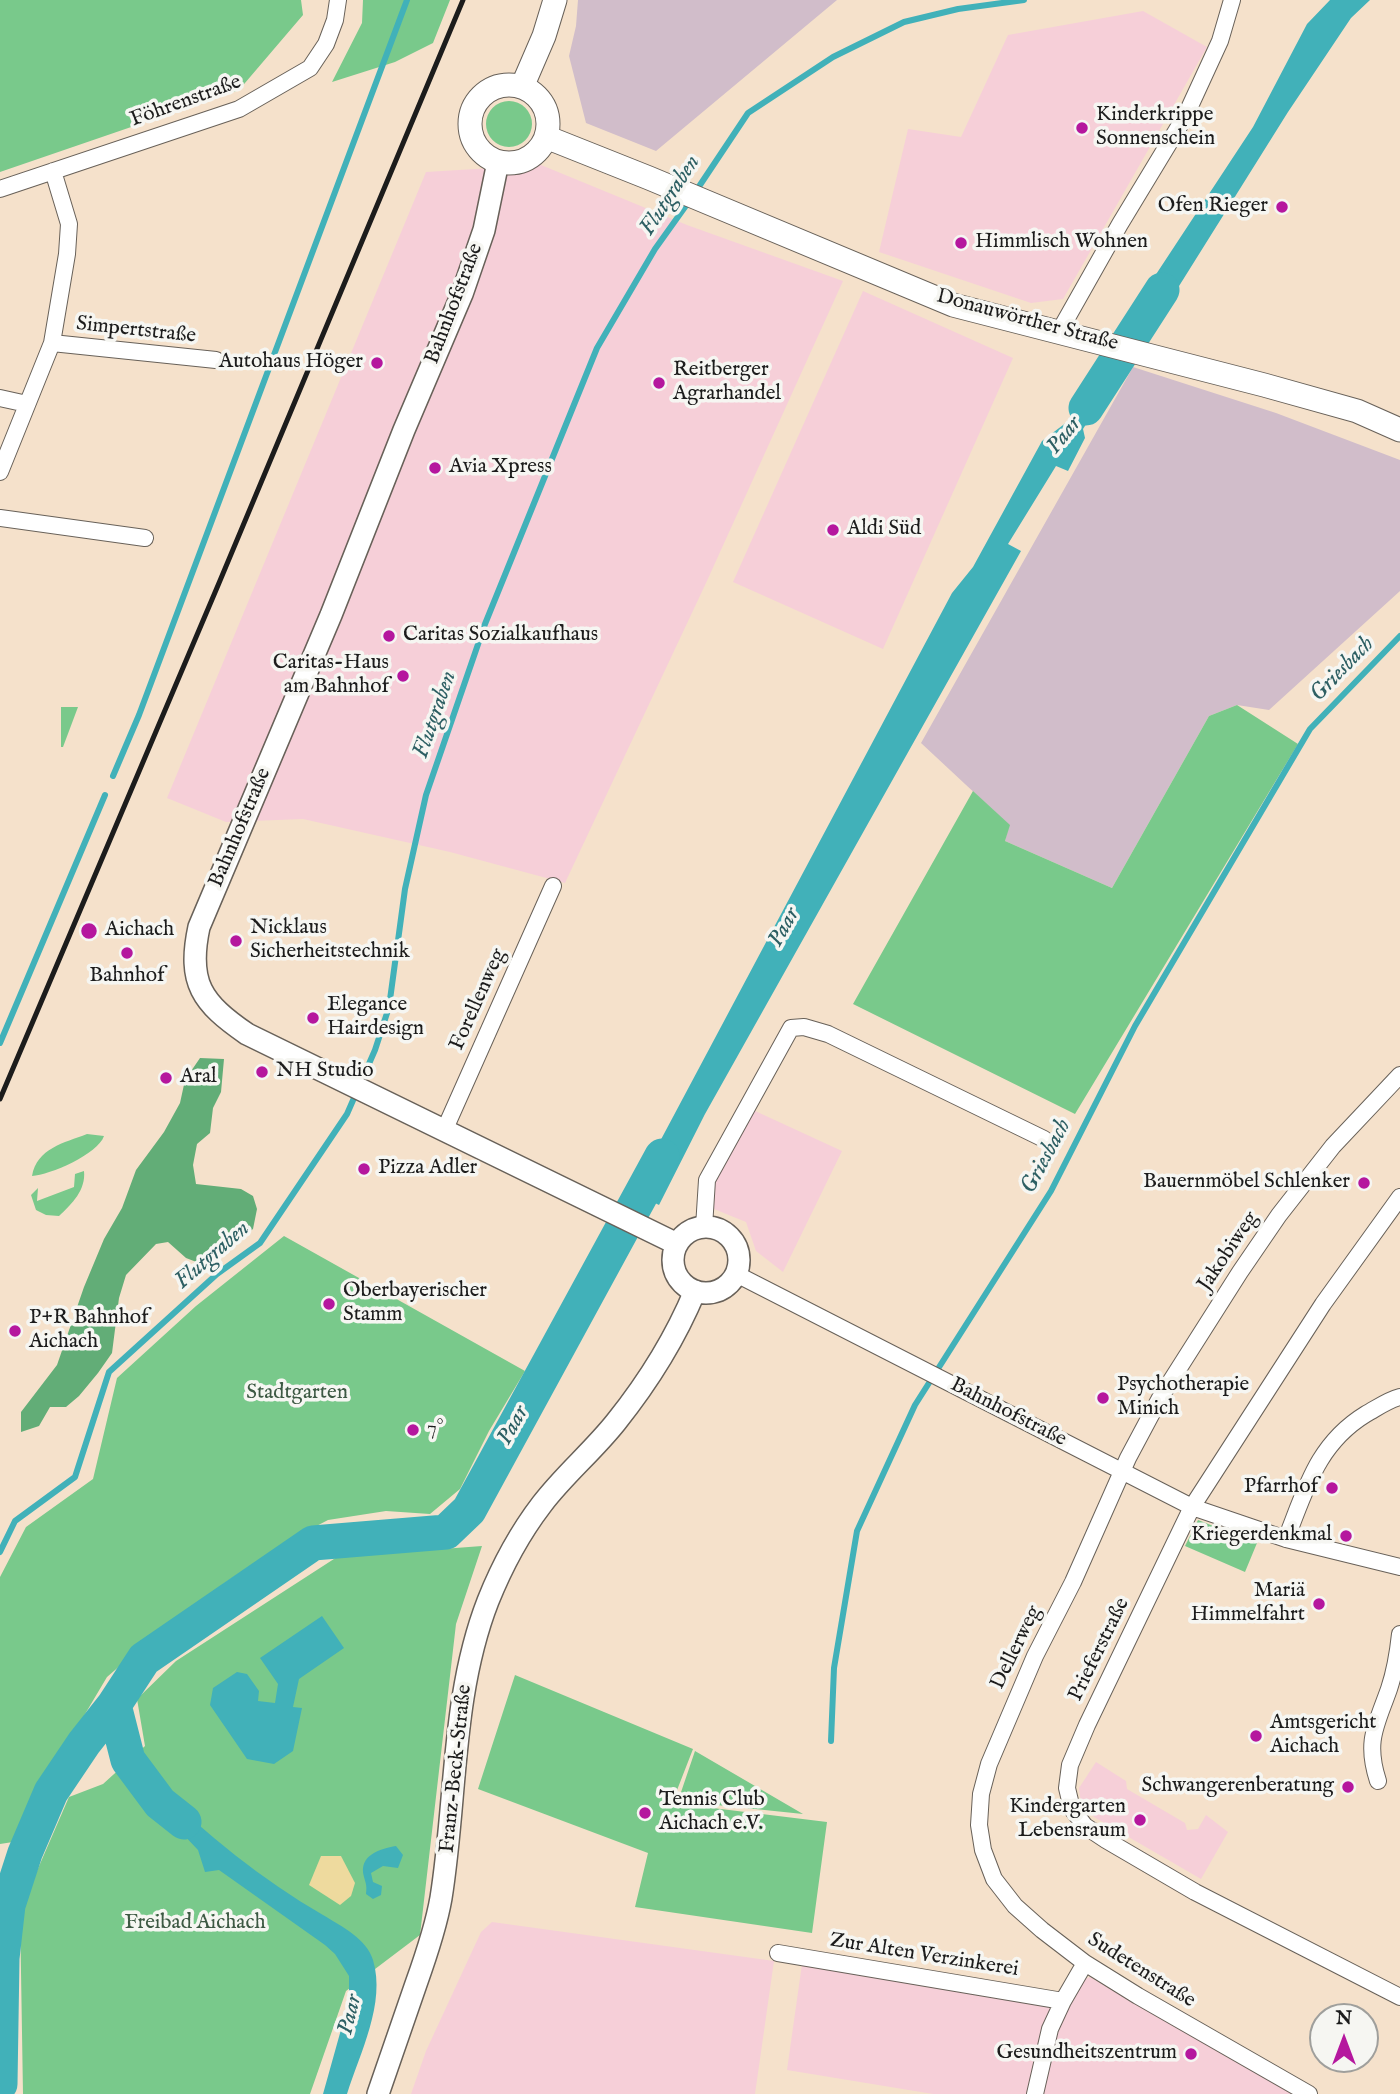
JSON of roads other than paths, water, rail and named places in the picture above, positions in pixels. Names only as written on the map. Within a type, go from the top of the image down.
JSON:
[{"type":"main road","points":[[522,87],[544,36],[555,0]]},
{"type":"main road","points":[[504,85],[522,87],[539,98],[545,109],[548,121],[546,138],[534,155],[522,161],[510,164],[498,162],[485,156],[470,134],[473,107],[480,96],[491,89],[504,85]]},
{"type":"main road","name":"Donauwörther Straße","points":[[546,138],[657,181],[953,304],[1357,411],[1400,430]]},
{"type":"street","name":"Föhrenstraße","points":[[0,189],[239,109],[310,68],[326,44],[335,20],[338,0]]},
{"type":"street","points":[[1059,332],[1186,115],[1220,41],[1232,0]]},
{"type":"street","name":"Bahnhofstraße","points":[[498,162],[484,230],[462,294],[404,430],[326,628],[199,928],[193,953],[195,972],[201,989],[220,1016],[247,1034],[677,1244]]},
{"type":"street","name":"Simpertstraße","points":[[0,472],[52,343],[67,254],[69,224],[53,171]]},
{"type":"street","name":"Simpertstraße","points":[[52,343],[216,360]]},
{"type":"street","points":[[0,398],[27,404]]},
{"type":"street","points":[[0,519],[145,538]]},
{"type":"street","name":"Forellenweg","points":[[444,1131],[553,886]]},
{"type":"street","points":[[704,1227],[707,1180],[792,1028],[804,1027],[828,1034],[1044,1139]]},
{"type":"street","name":"Jakobiweg","points":[[1121,1472],[1160,1398],[1265,1235],[1334,1146],[1400,1075]]},
{"type":"street","name":"Prieferstraße","points":[[1400,1196],[1323,1304],[1192,1507],[1070,1765],[1067,1788],[1072,1809],[1085,1826],[1106,1840],[1195,1892],[1400,1997]]},
{"type":"street","points":[[704,1227],[726,1233],[738,1251],[736,1274],[731,1282],[714,1292],[695,1291],[686,1286],[675,1271],[674,1252],[677,1244],[684,1235],[704,1227]]},
{"type":"street","name":"Bahnhofstraße","points":[[736,1274],[1192,1507],[1286,1539],[1400,1567]]},
{"type":"street","name":"Franz-Beck-Straße","points":[[378,2094],[431,1940],[441,1902],[448,1852],[457,1734],[473,1650],[487,1603],[520,1534],[543,1503],[614,1425],[643,1388],[673,1339],[695,1291]]},
{"type":"street","points":[[1286,1539],[1311,1476],[1324,1452],[1353,1422],[1400,1397]]},
{"type":"street","name":"Dellerweg","points":[[983,1850],[979,1825],[981,1794],[989,1764],[1035,1656],[1073,1582],[1121,1472]]},
{"type":"street","points":[[1378,1781],[1372,1764],[1371,1742],[1398,1665],[1400,1634]]},
{"type":"street","name":"Sudetenstraße","points":[[983,1850],[994,1879],[1015,1906],[1085,1963],[1309,2094]]},
{"type":"street","name":"Zur Alten Verzinkerei","points":[[778,1953],[1063,2001]]},
{"type":"street","points":[[1035,2094],[1050,2029],[1085,1963]]},
{"type":"water","points":[[1330,0],[1370,0],[1351,18],[1288,112],[1149,334],[1122,326],[1253,127],[1307,24]]},
{"type":"water","points":[[1103,366],[1121,370],[1083,429],[1085,438],[1068,471],[1056,466],[1008,544],[1021,551],[705,1114],[659,1205],[633,1192],[952,593],[973,567],[1042,441],[1067,422]]},
{"type":"water","points":[[322,1616],[344,1648],[299,1679],[293,1707],[302,1708],[293,1751],[274,1764],[247,1759],[210,1705],[213,1688],[237,1672],[247,1674],[259,1691],[258,1701],[275,1703],[278,1684],[260,1658]]},
{"type":"water","points":[[155,1785],[235,1855],[278,1887],[352,1934],[370,1952],[376,1976],[374,2010],[347,2094],[323,2094],[349,2001],[349,1976],[335,1954],[325,1945],[219,1870],[205,1872],[198,1850],[146,1795]]},
{"type":"water","points":[[396,1846],[403,1855],[398,1868],[383,1866],[371,1873],[373,1882],[382,1886],[381,1895],[373,1899],[366,1894],[364,1863],[377,1851]]},
{"type":"waterway","points":[[113,776],[139,715],[407,0]]},
{"type":"waterway","name":"Flutgraben","points":[[696,191],[748,113],[833,57],[904,22],[958,9],[1024,0]]},
{"type":"waterway","name":"Flutgraben","points":[[0,1552],[15,1521],[75,1477],[109,1372],[217,1274],[260,1243],[347,1114],[375,1050],[389,1007],[405,889],[426,795],[485,624],[597,348],[655,249],[690,200]]},
{"type":"waterway","name":"Paar","points":[[1086,408],[1162,290]]},
{"type":"waterway","name":"Griesbach","points":[[831,1741],[834,1668],[857,1531],[915,1405],[1051,1191],[1135,1026],[1310,729],[1400,636]]},
{"type":"waterway","points":[[0,1043],[105,795]]},
{"type":"waterway","name":"Paar","points":[[184,1822],[160,1803],[128,1760],[114,1705],[144,1659],[313,1543],[446,1532],[469,1510],[662,1156]]},
{"type":"waterway","name":"Paar","points":[[0,2084],[2,1958],[8,1905],[25,1853],[51,1792],[114,1705]]},
{"type":"railway","points":[[0,1099],[463,0]]},
{"type":"place","name":"Kinderkrippe Sonnenschein","points":[[1082,128]]},
{"type":"place","name":"Ofen Rieger","points":[[1282,207]]},
{"type":"place","name":"Himmlisch Wohnen","points":[[961,243]]},
{"type":"place","name":"Autohaus Höger","points":[[377,363]]},
{"type":"place","name":"Reitberger Agrarhandel","points":[[659,383]]},
{"type":"place","name":"Avia Xpress","points":[[435,468]]},
{"type":"place","name":"Aldi Süd","points":[[833,530]]},
{"type":"place","name":"Caritas Sozialkaufhaus","points":[[389,636]]},
{"type":"place","name":"Caritas-Haus am Bahnhof","points":[[403,676]]},
{"type":"place","name":"Aichach","points":[[89,931]]},
{"type":"place","name":"Nicklaus Sicherheitstechnik","points":[[236,941]]},
{"type":"place","name":"Bahnhof","points":[[127,953]]},
{"type":"place","name":"Elegance Hairdesign","points":[[313,1018]]},
{"type":"place","name":"NH Studio","points":[[262,1072]]},
{"type":"place","name":"Aral","points":[[166,1078]]},
{"type":"place","name":"Pizza Adler","points":[[364,1169]]},
{"type":"place","name":"Bauernmöbel Schlenker","points":[[1364,1183]]},
{"type":"place","name":"Oberbayerischer Stamm","points":[[329,1304]]},
{"type":"place","name":"P+R Bahnhof Aichach","points":[[15,1331]]},
{"type":"place","name":"Psychotherapie Minich","points":[[1103,1398]]},
{"type":"place","name":"7°","points":[[413,1430]]},
{"type":"place","name":"Pfarrhof","points":[[1332,1488]]},
{"type":"place","name":"Kriegerdenkmal","points":[[1346,1536]]},
{"type":"place","name":"Mariä Himmelfahrt","points":[[1319,1604]]},
{"type":"place","name":"Amtsgericht Aichach","points":[[1256,1736]]},
{"type":"place","name":"Schwangerenberatung","points":[[1348,1787]]},
{"type":"place","name":"Tennis Club Aichach e.V.","points":[[645,1813]]},
{"type":"place","name":"Kindergarten Lebensraum","points":[[1140,1820]]},
{"type":"place","name":"Gesundheitszentrum","points":[[1191,2054]]},
{"type":"park label","name":"Stadtgarten","points":[[297,1394]]},
{"type":"park label","name":"Freibad Aichach","points":[[195,1924]]}]
